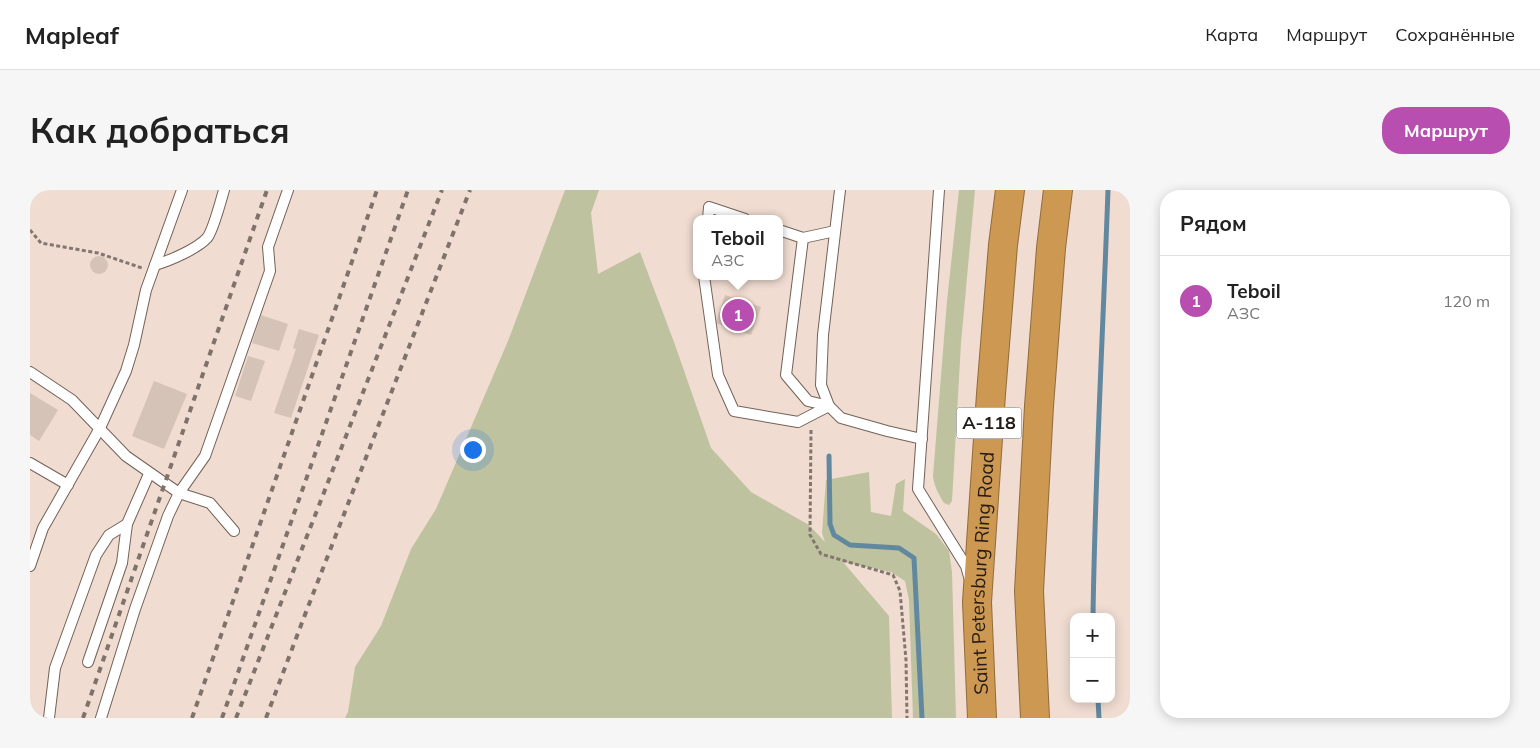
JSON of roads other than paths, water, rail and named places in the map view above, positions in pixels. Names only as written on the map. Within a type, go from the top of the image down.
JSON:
[{"type":"highway","name":"Saint Petersburg Ring Road","points":[[982,718],[978,602],[992,384],[1003,245],[1010,190]]},
{"type":"highway","name":"А-118","points":[[1035,718],[1030,591],[1039,406],[1050,248],[1058,190]]},
{"type":"lane","points":[[30,566],[42,528],[100,428],[126,371],[146,290],[182,190]]},
{"type":"lane","points":[[154,268],[198,245],[208,237],[224,190]]},
{"type":"lane","points":[[101,718],[168,516],[179,493],[205,456],[270,271],[268,247],[288,190]]},
{"type":"lane","points":[[840,190],[823,335],[821,386],[829,406],[841,418],[922,439]]},
{"type":"lane","points":[[939,190],[918,489],[966,566],[978,602]]},
{"type":"lane","points":[[708,215],[708,207],[733,215]]},
{"type":"lane","points":[[783,231],[804,238],[835,231]]},
{"type":"lane","points":[[804,238],[786,374],[808,400],[829,406]]},
{"type":"lane","points":[[705,280],[718,375],[734,411],[798,422],[829,406]]},
{"type":"lane","points":[[30,372],[72,400],[126,456],[149,474],[179,493],[210,503],[234,530]]},
{"type":"lane","points":[[30,463],[68,485]]},
{"type":"lane","points":[[88,662],[122,563],[127,524],[149,474]]},
{"type":"lane","points":[[49,718],[55,668],[96,555],[110,535],[127,524]]},
{"type":"waterway","points":[[1093,613],[1097,456],[1108,190]]},
{"type":"waterway","points":[[829,456],[830,524],[834,535],[850,545],[899,548],[914,558],[922,718]]},
{"type":"waterway","points":[[1098,703],[1099,718]]},
{"type":"railway","points":[[83,718],[267,190]]},
{"type":"railway","points":[[192,718],[377,190]]},
{"type":"railway","points":[[222,718],[408,190]]},
{"type":"railway","points":[[236,718],[442,190]]},
{"type":"railway","points":[[266,718],[470,190]]},
{"type":"place","name":"Teboil","points":[[738,315]]}]
